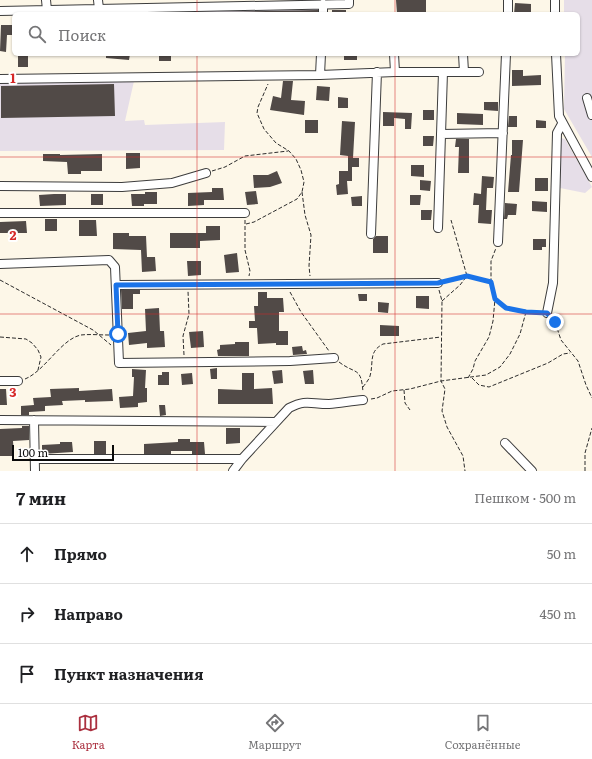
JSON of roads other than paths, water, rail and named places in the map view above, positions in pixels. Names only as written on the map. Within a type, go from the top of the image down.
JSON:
[{"type":"street","points":[[46,0],[47,10]]},
{"type":"street","points":[[98,0],[99,9]]},
{"type":"street","points":[[0,11],[265,3],[349,4],[349,0]]},
{"type":"street","points":[[508,0],[508,12]]},
{"type":"street","points":[[555,0],[555,12]]},
{"type":"street","points":[[320,75],[321,56]]},
{"type":"street","points":[[394,56],[395,72]]},
{"type":"street","points":[[464,56],[464,72]]},
{"type":"street","points":[[498,242],[506,56]]},
{"type":"street","points":[[556,56],[559,116],[592,177]]},
{"type":"street","points":[[371,234],[378,72]]},
{"type":"street","points":[[0,79],[320,75],[378,72],[479,72]]},
{"type":"street","points":[[438,228],[443,72]]},
{"type":"street","points":[[587,98],[592,115]]},
{"type":"street","points":[[547,313],[553,283],[557,133],[562,124]]},
{"type":"street","points":[[441,134],[503,133]]},
{"type":"street","points":[[0,186],[122,187],[172,182],[206,173]]},
{"type":"street","points":[[0,213],[245,213]]},
{"type":"street","points":[[0,264],[110,260],[115,267],[120,363],[290,361],[334,358]]},
{"type":"street","points":[[116,285],[438,283]]},
{"type":"street","points":[[0,381],[18,381]]},
{"type":"street","points":[[233,471],[242,459],[289,408],[298,403],[310,402],[328,404],[363,400]]},
{"type":"street","points":[[0,420],[276,422]]},
{"type":"street","points":[[34,420],[35,471]]},
{"type":"street","points":[[505,443],[532,471]]},
{"type":"street","points":[[35,459],[242,459]]}]
